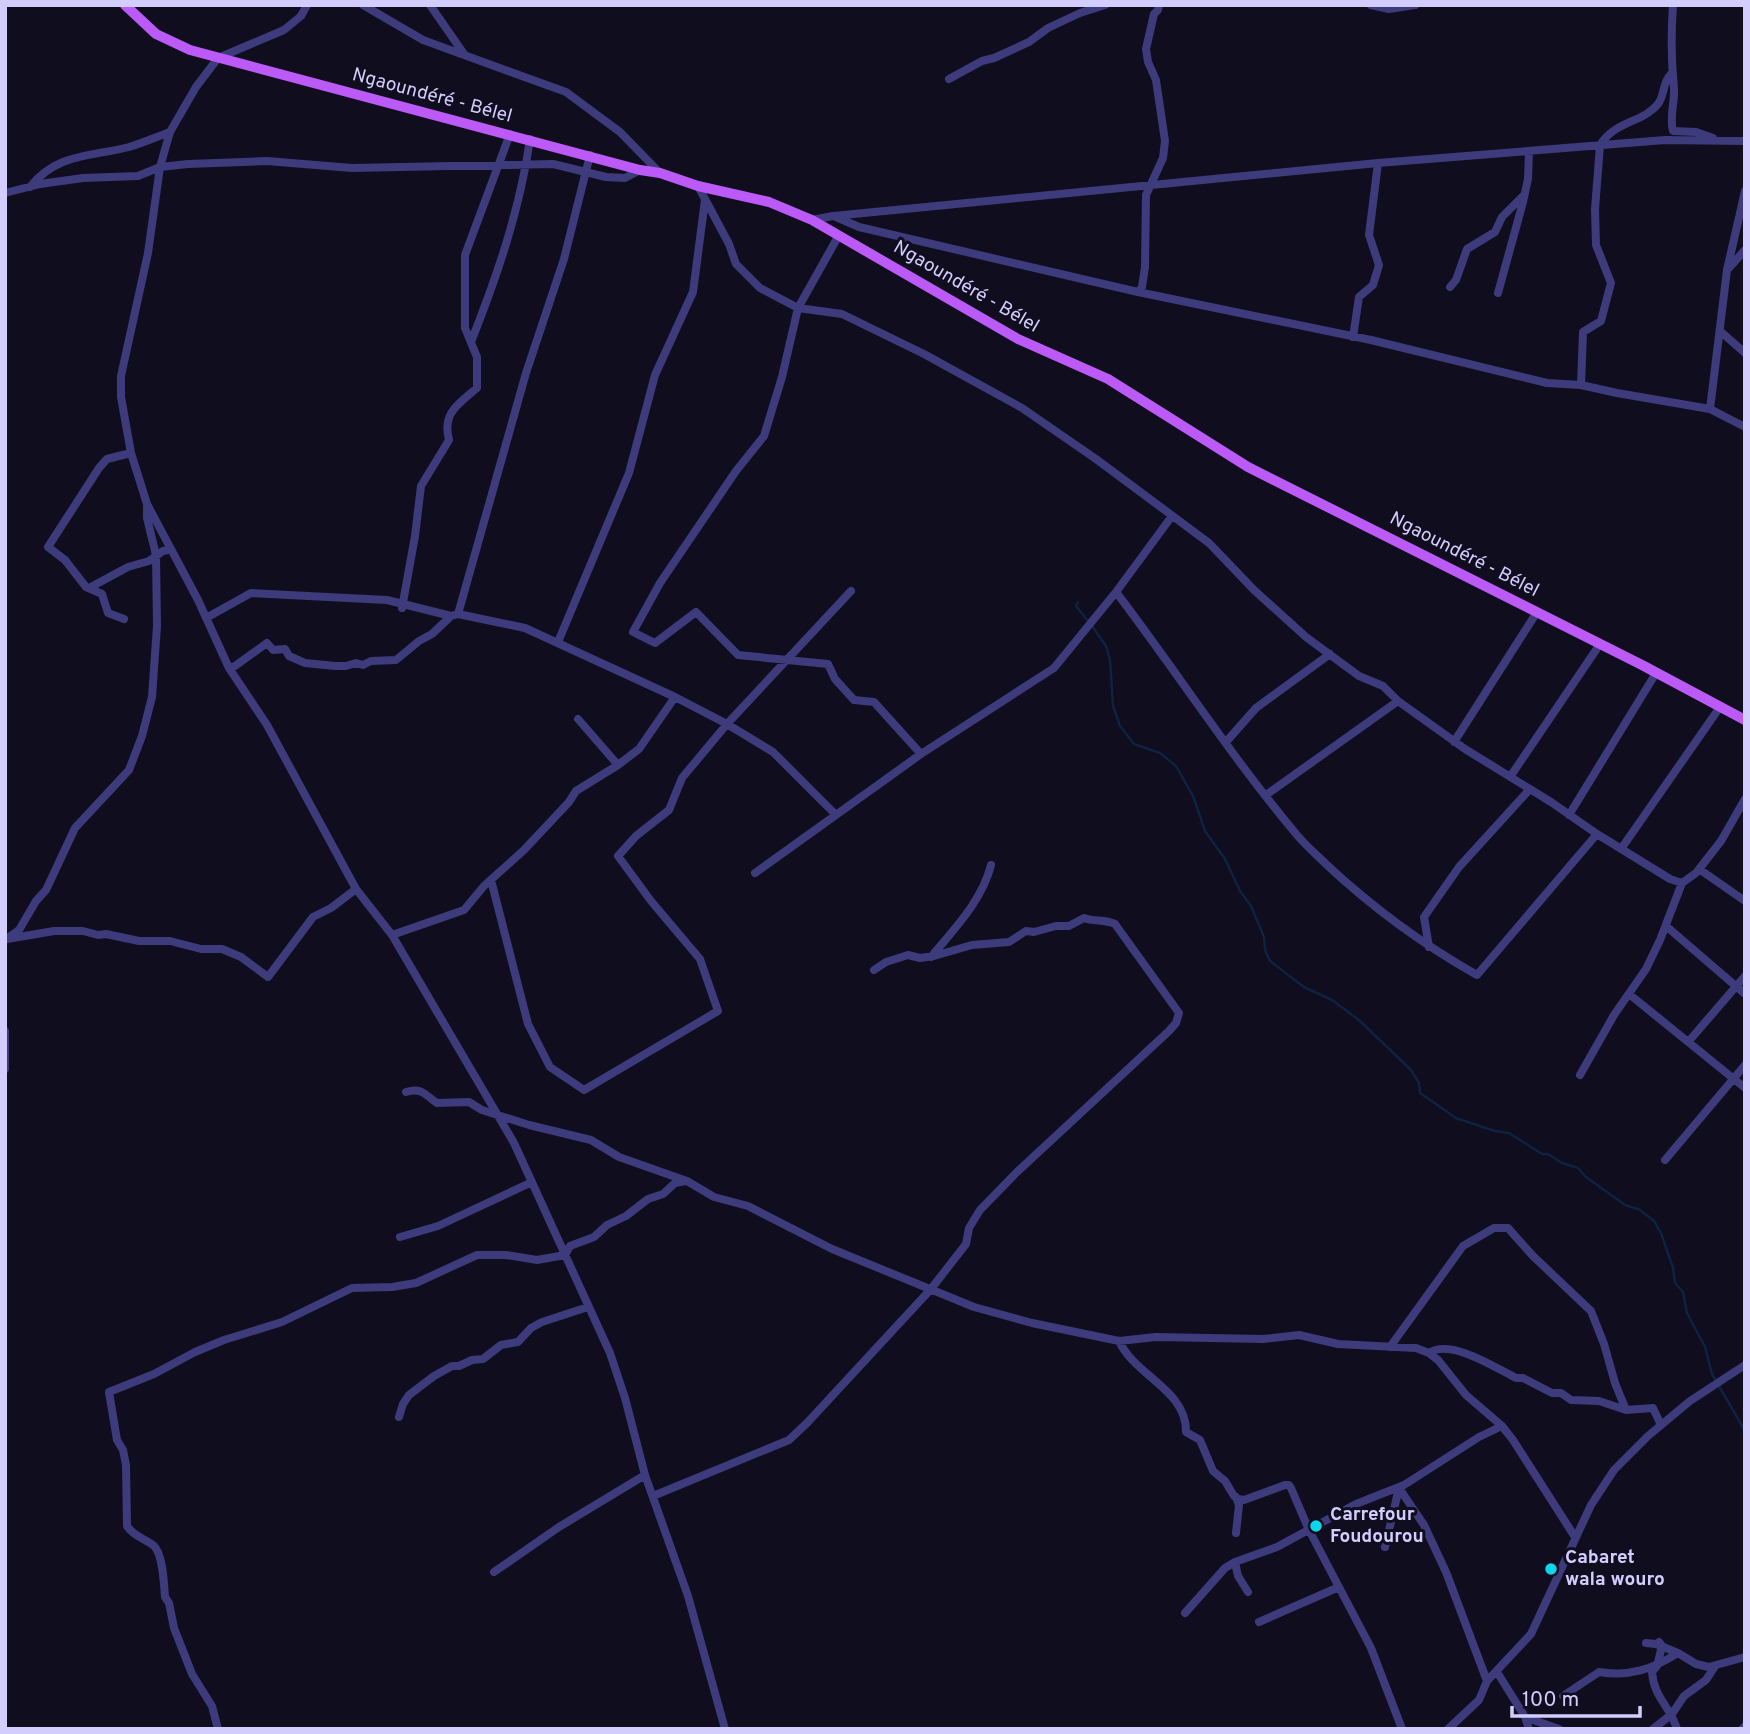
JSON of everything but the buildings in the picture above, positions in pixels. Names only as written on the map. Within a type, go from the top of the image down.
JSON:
[{"type":"main road","name":"Ngaoundéré - Bélel","points":[[125,5],[156,34],[190,50],[640,170],[660,173],[698,186],[769,202],[812,220],[1018,339],[1108,379],[1248,467],[1745,720]]},
{"type":"street","points":[[307,5],[301,16],[284,30],[218,58],[196,87],[170,132],[160,167],[148,253],[121,376],[121,397],[131,453],[147,504],[229,668],[267,724],[356,889],[392,935],[498,1113],[532,1182],[610,1353],[645,1475],[688,1596],[725,1729]]},
{"type":"street","points":[[363,5],[423,40],[566,92],[620,132],[660,173]]},
{"type":"street","points":[[430,5],[465,56]]},
{"type":"street","points":[[949,79],[982,61],[1029,42],[1048,28],[1105,5]]},
{"type":"street","points":[[1138,292],[1142,287],[1145,267],[1146,202],[1150,185],[1163,158],[1165,141],[1156,80],[1146,49],[1154,14],[1159,5]]},
{"type":"street","points":[[1371,5],[1389,9],[1415,5]]},
{"type":"street","points":[[1673,5],[1673,131],[1696,132],[1719,141]]},
{"type":"street","points":[[1581,384],[1583,332],[1601,321],[1611,284],[1596,245],[1595,209],[1600,145],[1614,131],[1646,114],[1660,103],[1665,80],[1671,74]]},
{"type":"street","points":[[30,187],[41,173],[60,162],[128,147],[170,132]]},
{"type":"street","points":[[402,606],[421,486],[449,440],[446,429],[452,409],[477,388],[477,357],[465,328],[465,255],[510,134]]},
{"type":"street","points":[[471,342],[497,277],[524,183],[530,139]]},
{"type":"street","points":[[812,220],[1378,163],[1665,140],[1745,141]]},
{"type":"street","points":[[1498,293],[1528,179],[1529,151]]},
{"type":"street","points":[[229,668],[267,643],[274,650],[285,649],[289,656],[305,663],[346,666],[396,660],[454,615],[526,373],[564,259],[590,156]]},
{"type":"street","points":[[5,193],[83,178],[138,176],[160,167],[267,161],[352,167],[553,164],[586,174],[625,178],[640,170]]},
{"type":"street","points":[[1353,337],[1359,297],[1373,285],[1379,265],[1369,234],[1378,163]]},
{"type":"street","points":[[698,186],[729,244],[736,264],[760,288],[798,308],[842,314],[924,354],[1022,408],[1209,543],[1254,590],[1306,637],[1359,676],[1383,686],[1398,701],[1454,742],[1597,834],[1670,879],[1682,883]]},
{"type":"street","points":[[1450,287],[1457,280],[1467,249],[1494,232],[1502,218],[1524,194]]},
{"type":"street","points":[[1710,409],[1727,270],[1744,195]]},
{"type":"street","points":[[558,642],[629,473],[656,375],[693,292],[705,200]]},
{"type":"street","points":[[833,216],[859,227],[1547,383],[1581,384],[1710,409],[1745,427]]},
{"type":"street","points":[[839,235],[798,308],[782,377],[764,436],[736,471],[660,583],[633,632],[655,643],[696,611],[738,655],[828,664],[835,679],[853,700],[874,702],[921,754]]},
{"type":"street","points":[[1727,270],[1745,250]]},
{"type":"street","points":[[1720,331],[1745,353]]},
{"type":"street","points":[[124,620],[108,613],[102,594],[82,583],[61,556],[48,547],[99,468],[107,459],[131,453]]},
{"type":"street","points":[[6,940],[19,930],[36,901],[46,890],[75,828],[129,770],[133,759],[152,698],[157,626],[156,555],[147,518],[147,504]]},
{"type":"street","points":[[755,873],[921,754],[1054,668],[1116,592],[1172,516]]},
{"type":"street","points":[[89,588],[128,567],[149,561],[171,549]]},
{"type":"street","points":[[491,880],[528,1024],[550,1067],[583,1090],[718,1011],[700,959],[651,901],[618,856],[636,836],[669,810],[682,778],[727,724],[850,591]]},
{"type":"street","points":[[1116,592],[1298,837],[1358,894],[1429,947],[1477,975],[1597,834]]},
{"type":"street","points":[[206,618],[251,593],[387,600],[402,606],[525,628],[727,724],[773,752],[836,815]]},
{"type":"street","points":[[1454,742],[1537,612]]},
{"type":"street","points":[[1510,777],[1600,644]]},
{"type":"street","points":[[1226,742],[1256,708],[1330,654]]},
{"type":"street","points":[[1569,815],[1656,673]]},
{"type":"street","points":[[392,935],[464,910],[471,899],[524,850],[576,791],[639,749],[675,697]]},
{"type":"street","points":[[1266,795],[1398,701]]},
{"type":"street","points":[[1621,849],[1720,707]]},
{"type":"street","points":[[578,719],[618,765]]},
{"type":"street","points":[[1429,947],[1424,917],[1459,867],[1530,789]]},
{"type":"street","points":[[1580,1075],[1614,1015],[1646,969],[1682,883],[1699,869],[1721,841],[1742,811],[1745,799]]},
{"type":"street","points":[[931,957],[965,915],[992,865]]},
{"type":"street","points":[[1699,869],[1745,901]]},
{"type":"street","points":[[6,940],[54,931],[76,930],[139,941],[170,941],[201,949],[222,949],[241,957],[268,976],[313,917],[331,908],[356,889]]},
{"type":"street","points":[[653,1496],[789,1440],[931,1289],[966,1244],[969,1228],[980,1210],[1017,1172],[1169,1031],[1176,1023],[1179,1013],[1115,924],[1105,919],[1084,918],[1069,926],[1026,931],[1009,942],[972,945],[931,957],[908,955],[886,962],[874,970]]},
{"type":"street","points":[[1666,926],[1745,994]]},
{"type":"street","points":[[1689,1041],[1745,976]]},
{"type":"street","points":[[1629,994],[1745,1088]]},
{"type":"street","points":[[5,1031],[5,1069]]},
{"type":"street","points":[[1665,1160],[1745,1065]]},
{"type":"street","points":[[406,1092],[418,1089],[437,1103],[469,1102],[482,1110],[529,1125],[591,1140],[619,1157],[687,1181],[714,1197],[748,1206],[832,1249],[974,1307],[1032,1323],[1119,1341],[1156,1337],[1263,1339],[1299,1335],[1338,1344],[1416,1348],[1438,1360],[1466,1395],[1502,1426],[1575,1537]]},
{"type":"street","points":[[565,1255],[570,1246],[594,1237],[607,1225],[626,1216],[648,1199],[663,1194],[675,1183],[687,1181]]},
{"type":"street","points":[[400,1237],[438,1226],[532,1182]]},
{"type":"street","points":[[1390,1347],[1463,1246],[1494,1228],[1508,1228],[1533,1256],[1591,1311],[1626,1409]]},
{"type":"street","points":[[218,1729],[212,1706],[192,1674],[174,1628],[169,1603],[165,1597],[160,1554],[153,1545],[131,1533],[127,1526],[126,1465],[123,1450],[117,1440],[109,1392],[224,1340],[282,1322],[352,1288],[416,1283],[477,1255],[506,1255],[537,1260],[565,1255]]},
{"type":"street","points":[[399,1417],[409,1395],[434,1376],[452,1366],[483,1359],[500,1345],[518,1342],[531,1328],[542,1322],[589,1307]]},
{"type":"street","points":[[1119,1341],[1134,1364],[1178,1402],[1187,1418],[1186,1432],[1200,1440],[1213,1471],[1225,1481],[1236,1497],[1239,1505],[1236,1533]]},
{"type":"street","points":[[1429,1353],[1440,1348],[1457,1350],[1552,1393],[1562,1393],[1571,1400],[1599,1401],[1626,1409],[1653,1408],[1661,1425]]},
{"type":"street","points":[[1448,1729],[1479,1700],[1487,1681],[1531,1634],[1591,1505],[1614,1471],[1690,1401],[1745,1366]]},
{"type":"street","points":[[1185,1613],[1225,1568],[1235,1562],[1277,1547],[1356,1504],[1399,1488],[1479,1437],[1502,1426]]},
{"type":"street","points":[[494,1572],[559,1527],[645,1475]]},
{"type":"street","points":[[1236,1497],[1244,1500],[1289,1485],[1371,1648],[1402,1729]]},
{"type":"street","points":[[1385,1548],[1399,1488]]},
{"type":"street","points":[[1399,1488],[1424,1525],[1446,1572],[1487,1681]]},
{"type":"street","points":[[1235,1562],[1238,1576],[1248,1592]]},
{"type":"street","points":[[1259,1622],[1339,1587]]},
{"type":"street","points":[[1646,1643],[1660,1644],[1696,1664],[1715,1666],[1745,1657]]},
{"type":"street","points":[[1657,1666],[1660,1644]]},
{"type":"street","points":[[1676,1729],[1672,1714],[1660,1700],[1653,1684],[1652,1672],[1678,1653]]},
{"type":"street","points":[[1563,1696],[1599,1672],[1614,1675],[1657,1666]]},
{"type":"street","points":[[1653,1729],[1672,1714],[1684,1696],[1706,1680],[1715,1666]]},
{"type":"street","points":[[1497,1672],[1525,1717],[1529,1729]]},
{"type":"street","points":[[1525,1717],[1559,1729]]},
{"type":"waterway","points":[[1078,602],[1076,606],[1088,621]]},
{"type":"waterway","points":[[1092,626],[1106,646],[1110,660],[1113,706],[1120,726],[1134,744],[1160,753],[1176,766],[1193,796],[1205,831],[1225,859],[1240,891],[1251,906],[1264,937],[1265,950],[1270,961],[1304,987],[1332,1000],[1359,1020],[1411,1070],[1419,1083],[1420,1093],[1456,1118],[1509,1133],[1542,1154],[1548,1154],[1562,1163],[1578,1168],[1586,1177],[1625,1205],[1640,1210],[1654,1221],[1673,1268],[1675,1283],[1683,1292],[1687,1313],[1705,1347],[1712,1374],[1745,1431]]},
{"type":"place","name":"Carrefour Foudourou","points":[[1316,1526]]},
{"type":"place","name":"Cabaret wala wouro","points":[[1551,1569]]}]
